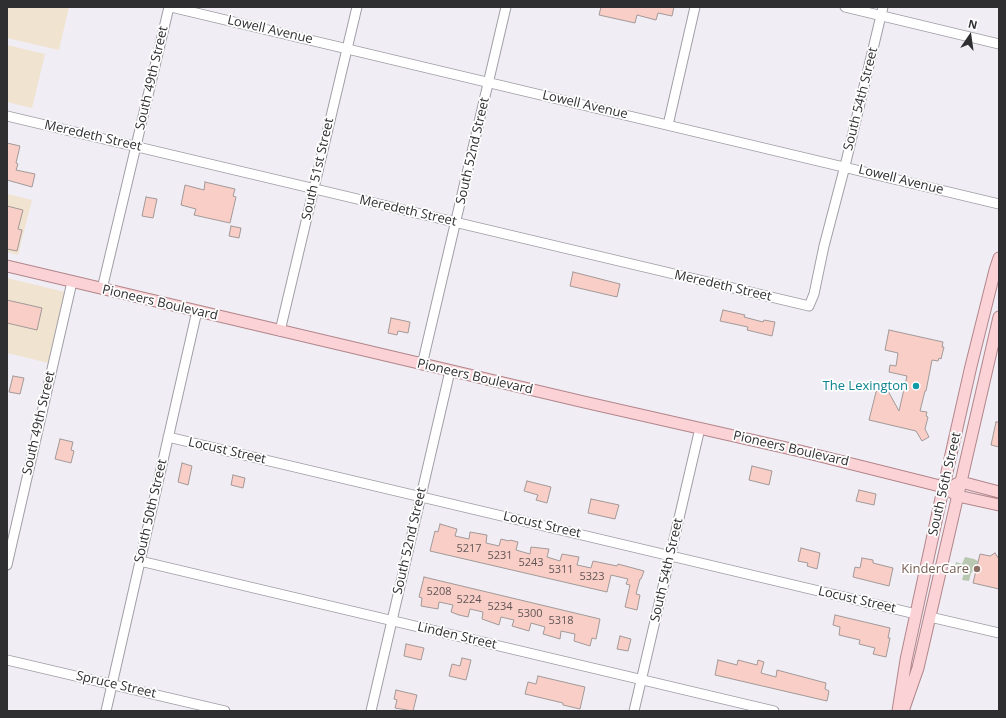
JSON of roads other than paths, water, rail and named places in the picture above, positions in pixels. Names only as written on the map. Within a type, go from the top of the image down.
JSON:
[{"type":"main road","name":"South 56th Street","points":[[898,711],[906,660],[944,487],[971,366],[999,258]]},
{"type":"main road","name":"Pioneers Boulevard","points":[[7,266],[422,365],[807,452],[944,487],[958,496],[999,505]]},
{"type":"main road","name":"South 56th Street","points":[[903,711],[918,668],[999,317]]},
{"type":"main road","name":"Pioneers Boulevard","points":[[944,487],[962,482]]},
{"type":"main road","points":[[962,482],[999,492]]},
{"type":"street","name":"Lowell Avenue","points":[[170,7],[845,166],[999,204]]},
{"type":"street","name":"South 49th Street","points":[[102,289],[170,7]]},
{"type":"street","name":"South 51st Street","points":[[280,331],[357,7]]},
{"type":"street","name":"South 52nd Street","points":[[422,365],[506,7]]},
{"type":"street","points":[[668,125],[695,7]]},
{"type":"street","points":[[845,7],[882,11],[999,44]]},
{"type":"street","name":"South 54th Street","points":[[809,306],[814,294],[824,246],[845,166],[882,11]]},
{"type":"street","name":"Meredeth Street","points":[[7,116],[809,306]]},
{"type":"street","name":"South 49th Street","points":[[7,565],[72,282]]},
{"type":"street","name":"South 50th Street","points":[[106,711],[197,311]]},
{"type":"street","name":"South 52nd Street","points":[[371,711],[450,371]]},
{"type":"street","name":"South 54th Street","points":[[634,711],[700,428]]},
{"type":"street","name":"Locust Street","points":[[168,437],[916,614]]},
{"type":"street","name":"Linden Street","points":[[140,561],[774,711]]},
{"type":"street","points":[[930,617],[999,633]]},
{"type":"street","name":"Spruce Street","points":[[7,660],[225,711]]},
{"type":"place","name":"The Lexington","points":[[916,386]]},
{"type":"place","name":"KinderCare","points":[[977,569]]}]
